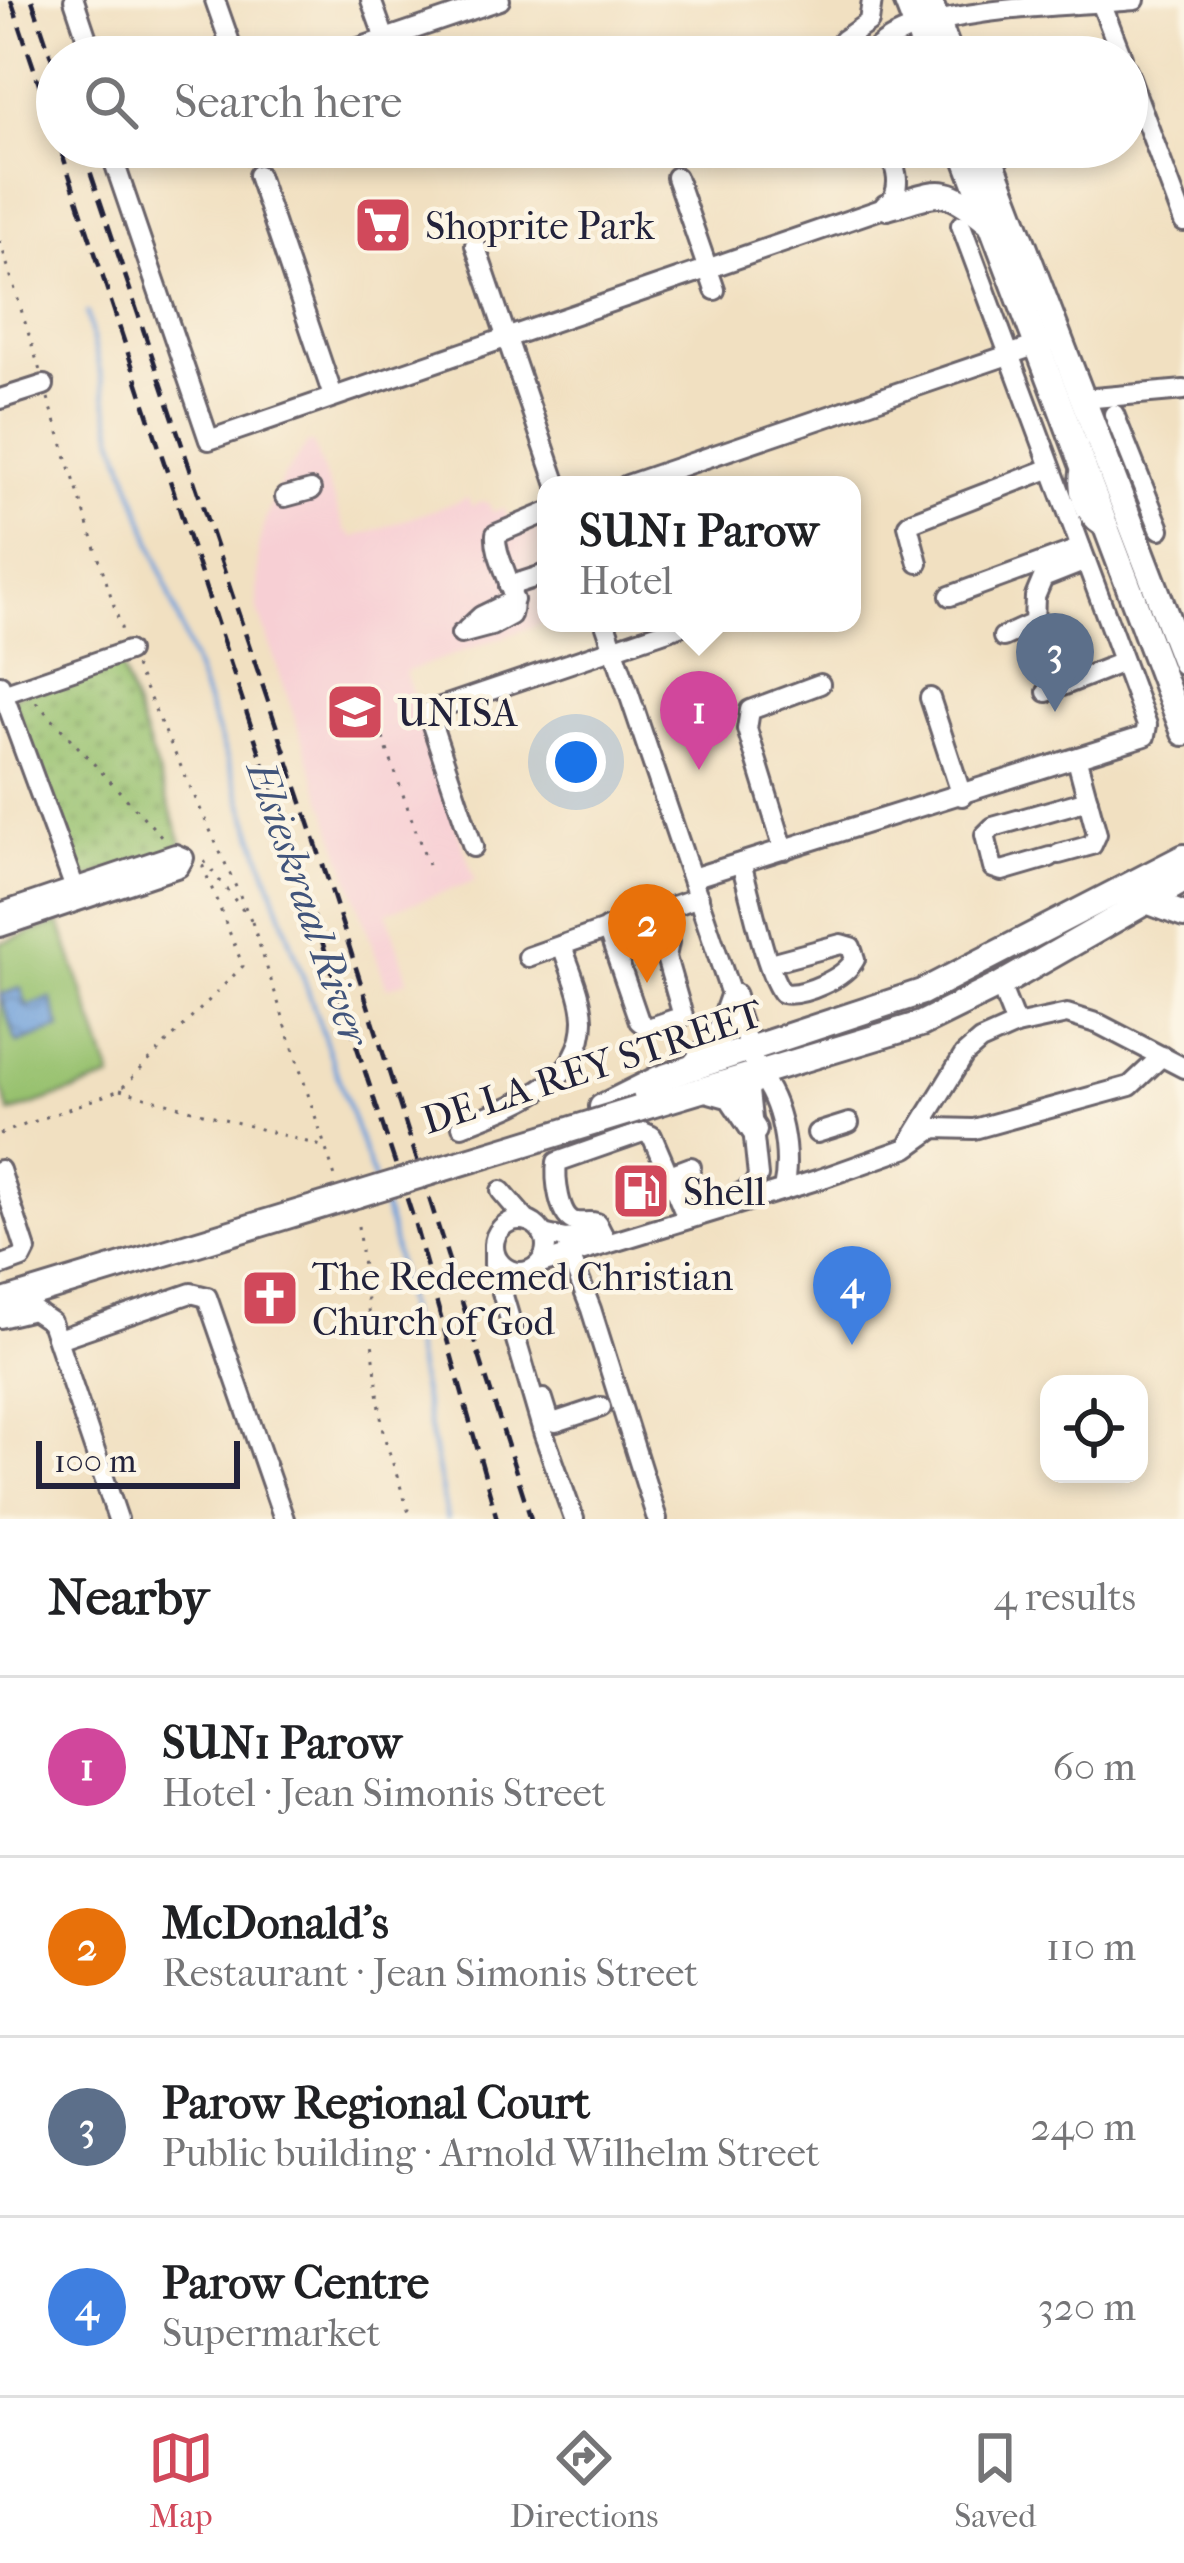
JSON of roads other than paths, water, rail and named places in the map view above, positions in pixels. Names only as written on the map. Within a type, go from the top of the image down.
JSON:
[{"type":"main road","points":[[906,0],[928,16]]},
{"type":"main road","points":[[970,168],[990,222],[1048,342],[1151,528],[1184,662]]},
{"type":"main road","points":[[993,168],[1082,463],[1184,733]]},
{"type":"main road","points":[[887,207],[943,191],[990,222]]},
{"type":"main road","name":"DE LA REY STREET","points":[[754,1062],[837,1023],[922,992],[1184,857]]},
{"type":"main road","name":"DE LA REY STREET","points":[[0,1303],[348,1184],[638,1109],[700,1078],[754,1062],[921,1024],[1000,985],[1184,880]]},
{"type":"main road","points":[[1144,900],[1184,915]]},
{"type":"main road","points":[[837,1023],[872,1022],[979,980],[1000,985]]},
{"type":"main road","points":[[733,996],[700,1078],[731,1096],[754,1130]]},
{"type":"main road","name":"DE LA REY STREET","points":[[0,1287],[602,1107],[658,1079],[700,1078]]},
{"type":"street","points":[[74,0],[86,36]]},
{"type":"street","points":[[215,0],[228,36]]},
{"type":"street","points":[[371,0],[384,36]]},
{"type":"street","points":[[394,36],[500,0]]},
{"type":"street","points":[[849,36],[869,22],[872,0]]},
{"type":"street","points":[[895,36],[928,16],[1012,5],[1135,0]]},
{"type":"street","points":[[1101,2],[1114,36]]},
{"type":"street","points":[[1148,126],[1184,222]]},
{"type":"street","points":[[116,168],[209,440],[887,207],[896,197],[894,168]]},
{"type":"street","points":[[258,175],[333,396]]},
{"type":"street","points":[[676,177],[715,290]]},
{"type":"street","points":[[528,957],[607,928],[741,863],[1145,736],[1147,725],[961,225]]},
{"type":"street","points":[[475,245],[554,476]]},
{"type":"street","points":[[653,476],[1048,342]]},
{"type":"street","points":[[406,371],[413,394]]},
{"type":"street","points":[[0,399],[44,385]]},
{"type":"street","points":[[1083,399],[1182,395]]},
{"type":"street","points":[[1114,414],[1151,528]]},
{"type":"street","points":[[1097,436],[1127,445]]},
{"type":"street","points":[[918,563],[911,522],[1051,468]]},
{"type":"street","points":[[285,497],[311,490]]},
{"type":"street","points":[[537,516],[496,534],[495,545],[512,593],[537,579]]},
{"type":"street","points":[[950,596],[1083,554]]},
{"type":"street","points":[[1004,637],[1034,623],[1042,578],[1083,554]]},
{"type":"street","points":[[608,632],[754,1062],[769,1086],[785,1144],[783,1190]]},
{"type":"street","points":[[473,848],[431,722],[432,710],[663,632]]},
{"type":"street","points":[[77,894],[6,690],[128,651]]},
{"type":"street","points":[[1047,692],[1123,662]]},
{"type":"street","points":[[784,850],[746,716],[750,710],[820,683]]},
{"type":"street","points":[[930,698],[962,796]]},
{"type":"street","points":[[1078,760],[1097,834],[1092,845],[1002,871],[993,868],[985,836],[993,826],[1088,800]]},
{"type":"street","points":[[0,927],[26,911],[179,854]]},
{"type":"street","points":[[741,863],[770,964]]},
{"type":"street","points":[[0,913],[26,911]]},
{"type":"street","points":[[607,928],[639,1021],[651,1029],[682,1016],[666,957],[669,942]]},
{"type":"street","points":[[462,1126],[543,1088],[575,1053],[583,1017],[562,945]]},
{"type":"street","points":[[1000,985],[1016,1025]]},
{"type":"street","points":[[908,1148],[964,1055],[980,1041],[1016,1025],[1067,1015],[1099,1024],[1184,1068]]},
{"type":"street","points":[[568,1248],[827,1176],[908,1148],[938,1127],[974,1130],[1130,1086],[1162,1056]]},
{"type":"street","points":[[511,1302],[517,1282],[568,1248],[742,1194],[753,1186],[760,1166],[749,1091],[754,1062]]},
{"type":"street","points":[[817,1133],[849,1123]]},
{"type":"street","points":[[603,1235],[594,1221],[575,1222],[566,1216],[556,1179],[560,1159],[646,1131],[684,1210]]},
{"type":"street","points":[[785,1144],[800,1165],[827,1176]]},
{"type":"street","points":[[667,1175],[691,1167]]},
{"type":"street","points":[[0,1170],[26,1253],[0,1266]]},
{"type":"street","points":[[601,1408],[557,1422],[549,1418],[497,1255],[503,1226],[501,1191],[526,1221],[568,1248],[657,1519]]},
{"type":"street","points":[[503,1226],[526,1221]]},
{"type":"street","points":[[533,1268],[546,1249],[543,1234]]},
{"type":"street","points":[[497,1255],[509,1270],[533,1268]]},
{"type":"street","points":[[497,1255],[493,1259],[500,1286],[574,1519]]},
{"type":"street","points":[[58,1340],[191,1293],[204,1294],[284,1519]]},
{"type":"street","points":[[0,1318],[37,1311],[51,1322],[118,1519]]},
{"type":"water","points":[[21,988],[27,1006],[51,998],[60,1028],[17,1043],[0,995]]},
{"type":"waterway","name":"Elsieskraal River","points":[[87,313],[114,435],[374,1180]]},
{"type":"waterway","name":"Elsieskraal River","points":[[379,1196],[390,1225],[447,1519]]},
{"type":"tunnel","points":[[256,168],[258,175]]},
{"type":"railway","points":[[11,0],[36,74]]},
{"type":"railway","points":[[32,0],[44,36]]},
{"type":"railway","points":[[67,168],[412,1214],[497,1519]]},
{"type":"railway","points":[[89,168],[330,886],[531,1519]]},
{"type":"place","name":"Shoprite Park","points":[[383,225]]},
{"type":"place","name":"UNISA","points":[[355,712]]},
{"type":"place","name":"Parow Regional Court","points":[[1055,712]]},
{"type":"place","name":"SUN1 Parow","points":[[699,770]]},
{"type":"place","name":"McDonald's","points":[[647,983]]},
{"type":"place","name":"Shell","points":[[641,1191]]},
{"type":"place","name":"The Redeemed Christian Church of God","points":[[270,1298]]},
{"type":"place","name":"Parow Centre","points":[[852,1345]]}]
